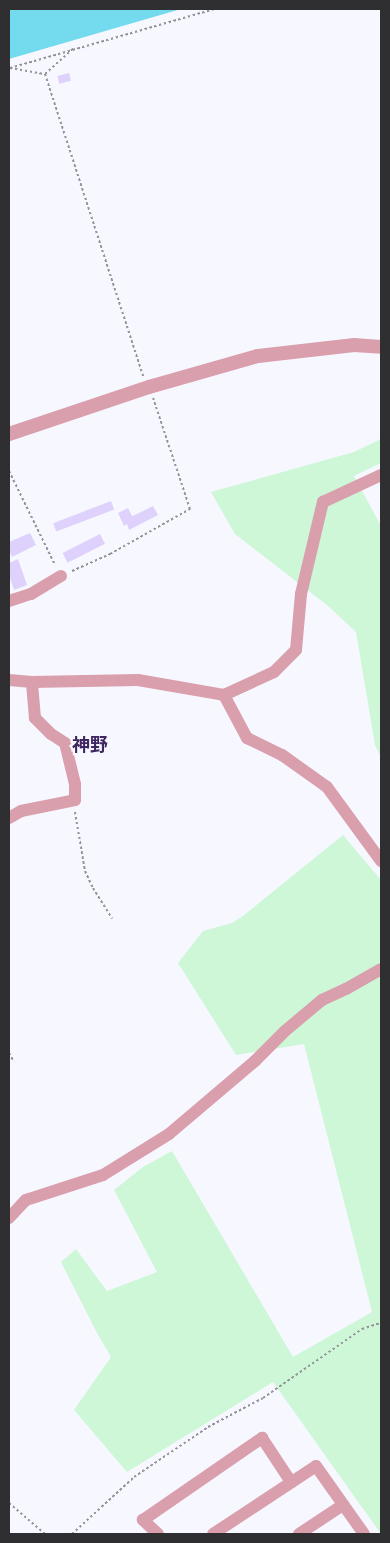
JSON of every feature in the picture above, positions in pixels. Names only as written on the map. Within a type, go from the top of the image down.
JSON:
[{"type":"street","points":[[9,434],[148,388],[258,356],[346,346],[381,347]]},
{"type":"street","points":[[9,680],[32,682],[138,680],[224,695],[274,672],[296,650],[300,594],[323,502],[381,475]]},
{"type":"street","points":[[9,601],[31,594],[61,576]]},
{"type":"street","points":[[9,818],[21,811],[75,800],[76,784],[65,743],[51,734],[35,718],[32,682]]},
{"type":"street","points":[[224,695],[247,738],[282,755],[327,787],[381,861]]},
{"type":"street","points":[[9,1218],[26,1200],[103,1175],[169,1134],[255,1061],[285,1031],[322,1000],[354,985],[381,969]]},
{"type":"street","points":[[158,1534],[143,1520],[262,1438],[291,1482]]},
{"type":"street","points":[[213,1534],[316,1466],[364,1534]]},
{"type":"street","points":[[298,1534],[343,1505]]},
{"type":"path","points":[[9,68],[214,9]]},
{"type":"path","points":[[45,74],[74,48]]},
{"type":"path","points":[[9,68],[45,74]]},
{"type":"path","points":[[9,471],[61,576],[110,554],[190,509],[148,388],[45,74]]},
{"type":"path","points":[[75,800],[76,822],[85,871],[112,919]]},
{"type":"path","points":[[9,1053],[14,1062]]},
{"type":"path","points":[[72,1534],[134,1477],[208,1427],[263,1398],[362,1329],[381,1323]]},
{"type":"path","points":[[9,1503],[45,1534]]},
{"type":"green space","points":[[381,439],[381,463],[354,476],[381,526],[381,758],[375,745],[356,632],[328,606],[235,534],[211,492],[354,452]]},
{"type":"green space","points":[[343,835],[381,880],[381,1534],[273,1382],[127,1472],[74,1410],[111,1357],[61,1262],[76,1249],[107,1291],[157,1272],[114,1190],[143,1167],[172,1151],[293,1357],[372,1312],[304,1044],[236,1055],[178,963],[203,931],[232,923],[243,916]]},
{"type":"water","points":[[9,9],[181,9],[9,59]]},
{"type":"building","points":[[69,73],[71,81],[59,84],[57,76]]},
{"type":"building","points":[[111,501],[114,509],[56,532],[53,523]]},
{"type":"building","points":[[153,506],[158,515],[129,530],[127,524],[124,526],[118,513],[128,508],[132,516]]},
{"type":"building","points":[[30,533],[36,545],[12,557],[9,550],[9,542]]},
{"type":"building","points":[[100,534],[105,544],[68,563],[63,553]]},
{"type":"building","points":[[18,559],[27,585],[14,590],[9,575],[9,563]]},
{"type":"district","name":"神野","points":[[90,745]]}]
